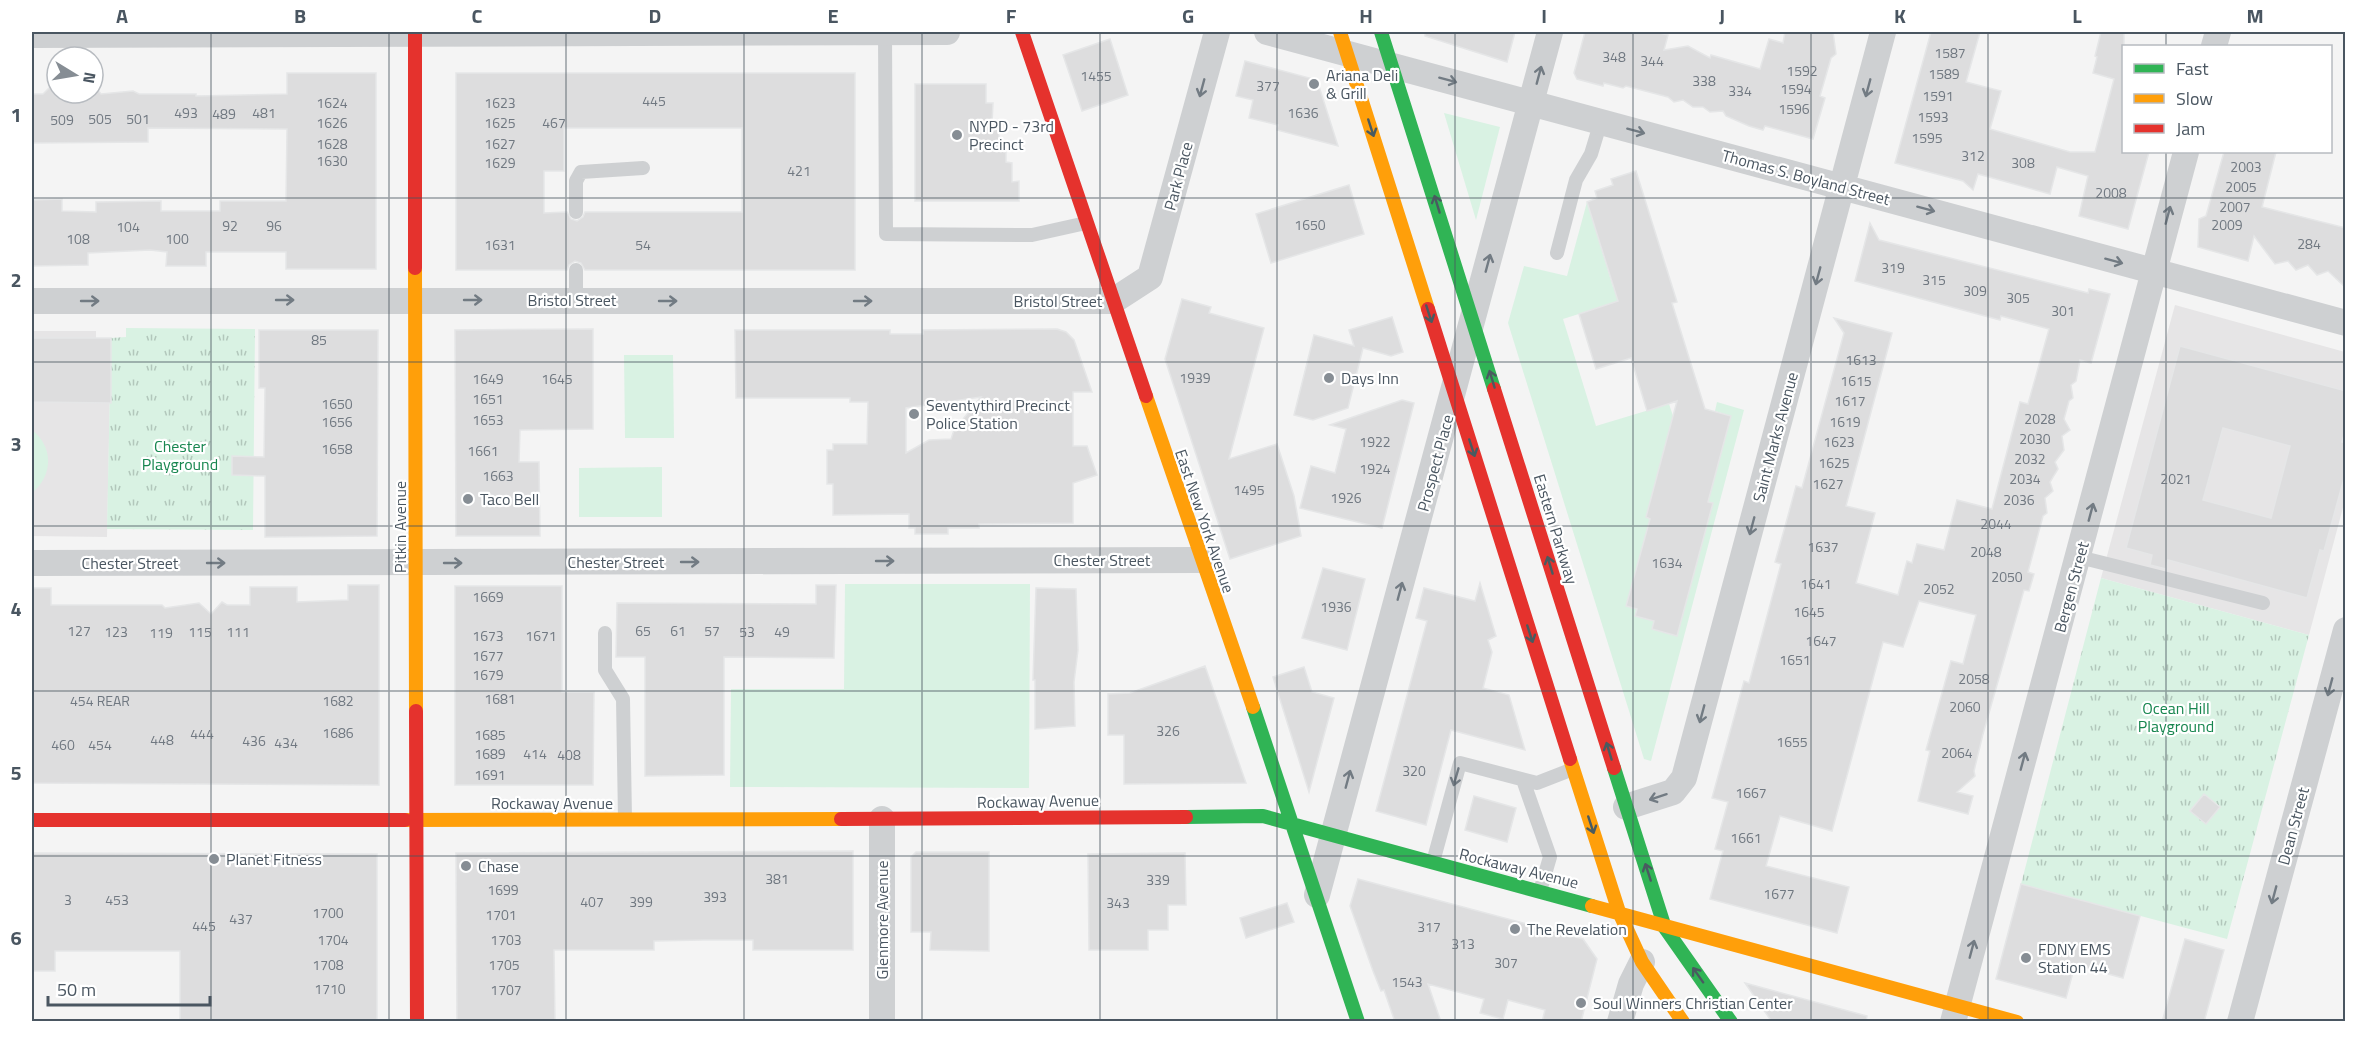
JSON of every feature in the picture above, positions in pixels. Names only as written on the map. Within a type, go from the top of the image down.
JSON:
[{"type":"main road","name":"East New York Avenue","points":[[1022,32],[1200,560],[1317,895],[1358,1022]]},
{"type":"main road","name":"Eastern Parkway","points":[[1381,32],[1665,928],[1731,1022]]},
{"type":"main road","name":"Pitkin Avenue","points":[[415,33],[417,1022]]},
{"type":"main road","points":[[1343,42],[1619,912],[1642,962],[1683,1022]]},
{"type":"main road","name":"Rockaway Avenue","points":[[32,820],[1263,816],[1619,912],[1665,928],[1955,1013],[2017,1022]]},
{"type":"street","points":[[32,35],[947,32]]},
{"type":"street","name":"Park Place","points":[[1113,301],[1150,277],[1217,32]]},
{"type":"street","name":"Thomas S. Boyland Street","points":[[1267,32],[1343,42],[1391,65],[2346,323]]},
{"type":"street","name":"Prospect Place","points":[[1317,895],[1550,32]]},
{"type":"street","name":"Saint Marks Avenue","points":[[1626,807],[1673,792],[1684,778],[1883,32]]},
{"type":"street","name":"Bergen Street","points":[[1955,1013],[2186,153]]},
{"type":"street","name":"Bristol Street","points":[[32,301],[1113,301]]},
{"type":"street","name":"Chester Street","points":[[32,563],[1200,560]]},
{"type":"street","name":"Dean Street","points":[[2240,1022],[2346,630]]},
{"type":"street","name":"Glenmore Avenue","points":[[882,819],[882,1022]]},
{"type":"street","points":[[1620,1022],[1631,984],[1642,962]]},
{"type":"lane","points":[[885,33],[886,234],[1032,235],[1086,223]]},
{"type":"lane","points":[[1557,253],[1576,180],[1592,154],[1601,122]]},
{"type":"lane","points":[[576,212],[576,181],[581,172],[643,168]]},
{"type":"lane","points":[[576,270],[576,300]]},
{"type":"lane","points":[[2079,557],[2263,603]]},
{"type":"lane","points":[[605,633],[605,670],[623,699],[625,819]]},
{"type":"lane","points":[[1433,862],[1460,763],[1537,783],[1573,770]]},
{"type":"lane","points":[[1523,780],[1550,857],[1540,891]]},
{"type":"shaded area","points":[[2175,305],[2345,352],[2345,500],[2309,635],[2101,578]]},
{"type":"shaded area","points":[[32,331],[96,331],[96,338],[111,338],[107,537],[32,536]]},
{"type":"green space","points":[[1444,113],[1500,127],[1476,220]]},
{"type":"green space","points":[[1587,202],[1613,287],[1626,299],[1563,319],[1596,426],[1669,404],[1673,416],[1646,517],[1650,519],[1635,616],[1654,621],[1652,629],[1677,635],[1713,503],[1708,502],[1731,416],[1715,411],[1717,402],[1744,410],[1651,761],[1644,759],[1508,323],[1524,266],[1567,276]]},
{"type":"green space","name":"Chester Playground","points":[[126,328],[255,329],[253,530],[107,529],[111,338],[126,337]]},
{"type":"green space","points":[[624,355],[673,355],[674,438],[625,438]]},
{"type":"green space","points":[[32,430],[44,445],[48,462],[44,478],[32,493]]},
{"type":"green space","points":[[662,467],[662,517],[579,517],[579,468]]},
{"type":"green space","name":"Ocean Hill Playground","points":[[2101,578],[2309,635],[2227,939],[2021,884]]},
{"type":"green space","points":[[845,584],[1030,584],[1029,788],[730,787],[731,689],[844,689]]},
{"type":"building","points":[[1425,32],[1515,32],[1507,62],[1425,36]]},
{"type":"building","points":[[1585,32],[1655,32],[1668,35],[1664,50],[1688,46],[1710,58],[1711,55],[1760,69],[1769,39],[1783,43],[1785,32],[1833,32],[1836,54],[1831,58],[1820,96],[1825,98],[1813,139],[1765,126],[1763,130],[1749,126],[1726,116],[1723,111],[1710,112],[1703,107],[1693,107],[1683,100],[1674,102],[1668,97],[1626,86],[1623,88],[1604,83],[1603,86],[1577,79],[1574,73]]},
{"type":"building","points":[[1931,32],[1980,32],[1966,82],[2001,91],[1990,129],[2070,152],[2095,152],[2114,79],[2093,73],[2097,57],[2095,56],[2101,32],[2124,32],[2122,153],[2149,153],[2128,229],[2079,216],[2088,176],[2057,167],[2050,194],[1978,174],[1973,190],[1963,181],[1895,163]]},
{"type":"building","points":[[1110,39],[1128,95],[1082,111],[1063,55]]},
{"type":"building","points":[[1245,61],[1317,80],[1338,146],[1277,130],[1278,125],[1249,118],[1253,100],[1236,96]]},
{"type":"building","points":[[287,73],[376,73],[376,269],[286,269],[286,252],[206,252],[206,266],[166,266],[167,252],[150,250],[88,253],[88,265],[32,266],[32,200],[62,199],[62,211],[96,212],[96,202],[161,201],[161,211],[220,211],[220,201],[286,201],[287,129],[148,128],[148,142],[32,143],[32,94],[45,92],[45,105],[105,105],[105,94],[133,91],[139,94],[196,94],[196,96],[287,94]]},
{"type":"building","points":[[456,73],[855,73],[855,270],[585,270],[581,263],[575,261],[569,265],[567,270],[456,270]],"holes":[[[564,128],[742,128],[742,212],[585,212],[583,217],[577,221],[571,219],[567,212],[544,213],[544,171],[564,171]]]},
{"type":"building","name":"NYPD - 73rd Precinct","points":[[915,84],[986,84],[986,103],[993,103],[992,123],[999,123],[999,143],[1006,143],[1006,162],[1012,163],[1012,182],[1019,181],[1019,201],[915,201]]},
{"type":"building","points":[[2224,153],[2276,153],[2262,207],[2346,228],[2346,288],[2328,271],[2317,275],[2308,265],[2296,270],[2288,261],[2275,264],[2254,236],[2248,261],[2198,247],[2199,219],[2206,216]]},
{"type":"building","points":[[1636,171],[1677,302],[1672,303],[1705,409],[1731,416],[1708,502],[1713,503],[1677,636],[1652,629],[1654,621],[1635,616],[1637,609],[1626,606],[1650,519],[1646,517],[1677,401],[1647,411],[1631,358],[1596,369],[1579,314],[1618,301],[1587,202],[1597,198],[1595,191],[1613,185],[1611,179]]},
{"type":"building","points":[[1349,185],[1364,234],[1271,263],[1256,214]]},
{"type":"building","points":[[1870,223],[1879,240],[2088,293],[2089,289],[2110,294],[2091,363],[2080,360],[2076,381],[2071,385],[2073,398],[2069,401],[2064,419],[2070,430],[2062,436],[2064,450],[2055,462],[2058,469],[2050,482],[2053,491],[2045,498],[2047,513],[2043,516],[2028,572],[2034,574],[2029,591],[2024,590],[1983,734],[1974,771],[1975,776],[1957,792],[1973,796],[1968,814],[1918,801],[1930,751],[1926,750],[1951,661],[1963,664],[1976,615],[1919,601],[1903,647],[1883,642],[1832,831],[1780,816],[1766,866],[1849,887],[1837,933],[1710,899],[1723,851],[1715,849],[1728,802],[1712,798],[1744,681],[1749,683],[1781,564],[1775,562],[1796,486],[1802,488],[1844,333],[1834,318],[1892,333],[1846,506],[1875,513],[1856,583],[1898,595],[1907,561],[1912,563],[1917,544],[1944,550],[1957,500],[1992,509],[2020,402],[2028,404],[2049,329],[2001,316],[2000,320],[1855,281]]},
{"type":"building","points":[[1182,299],[1211,307],[1209,313],[1264,328],[1229,459],[1277,444],[1294,496],[1301,536],[1230,559],[1165,359]]},
{"type":"building","name":"Days Inn","points":[[1392,317],[1403,352],[1391,356],[1363,348],[1348,408],[1313,420],[1294,415],[1314,335],[1354,346],[1349,330]]},
{"type":"building","points":[[593,329],[593,429],[520,430],[519,462],[539,462],[540,536],[456,536],[455,330]]},
{"type":"building","points":[[1057,329],[1066,332],[1074,340],[1092,392],[1073,392],[1073,446],[1087,446],[1097,475],[1073,483],[1073,523],[979,524],[979,528],[948,528],[948,534],[915,534],[915,528],[909,528],[909,514],[833,515],[833,484],[827,484],[827,450],[833,450],[833,444],[867,444],[868,402],[850,402],[850,398],[736,398],[735,330],[890,330],[890,334],[923,334],[923,330]],"holes":[[[981,397],[954,430],[951,439],[929,440],[906,453],[906,408]]]},
{"type":"building","points":[[259,330],[378,330],[377,536],[265,537],[265,476],[232,475],[232,456],[264,457],[265,388],[259,388]]},
{"type":"building","points":[[32,338],[111,338],[111,403],[32,402]]},
{"type":"building","points":[[2180,346],[2346,391],[2346,428],[2342,442],[2346,443],[2346,471],[2324,551],[2320,550],[2307,598],[2168,560],[2166,569],[2150,565],[2152,555],[2126,548]],"holes":[[[2223,428],[2290,446],[2271,518],[2203,500]]]},
{"type":"building","points":[[1402,400],[1414,403],[1382,528],[1300,508],[1311,466],[1335,473],[1346,429],[1330,425]]},
{"type":"building","points":[[1323,568],[1365,579],[1347,650],[1302,638]]},
{"type":"building","points":[[1480,583],[1496,636],[1488,640],[1492,652],[1483,688],[1509,695],[1525,750],[1451,730],[1426,825],[1376,811],[1427,621],[1416,618],[1424,588],[1475,601]]},
{"type":"building","points":[[348,585],[379,585],[379,785],[32,783],[32,588],[51,588],[51,605],[162,605],[165,608],[199,603],[211,614],[222,602],[227,605],[250,605],[250,587],[297,587],[297,602],[348,600]]},
{"type":"building","points":[[816,585],[836,585],[834,658],[724,657],[724,775],[645,776],[645,657],[616,657],[617,603],[816,604]]},
{"type":"building","points":[[455,586],[562,586],[562,692],[594,692],[593,785],[455,785]]},
{"type":"building","points":[[1036,588],[1076,589],[1078,650],[1074,682],[1075,726],[1035,729],[1035,680],[1033,680]]},
{"type":"building","points":[[1205,666],[1246,783],[1124,784],[1124,735],[1108,735],[1108,694],[1130,693]]},
{"type":"building","points":[[1304,667],[1312,692],[1334,698],[1309,792],[1273,677]]},
{"type":"building","points":[[2204,794],[2220,807],[2206,824],[2190,811]]},
{"type":"building","points":[[1474,796],[1516,808],[1507,842],[1465,830]]},
{"type":"building","points":[[853,851],[853,950],[753,950],[753,940],[703,940],[654,941],[654,950],[554,950],[555,1022],[457,1022],[456,853]]},
{"type":"building","points":[[916,852],[989,852],[989,951],[930,950],[931,932],[911,932],[911,857]]},
{"type":"building","points":[[32,853],[377,854],[377,1022],[180,1022],[180,951],[55,951],[55,971],[32,971]]},
{"type":"building","points":[[1185,853],[1186,905],[1168,905],[1168,930],[1148,930],[1148,950],[1089,950],[1088,854]]},
{"type":"building","points":[[1358,879],[1583,939],[1597,959],[1581,1022],[1542,1022],[1545,1010],[1508,1000],[1503,1019],[1480,1013],[1484,999],[1428,984],[1441,1022],[1395,1022],[1384,990],[1381,991],[1373,971],[1350,906]]},
{"type":"building","points":[[2021,884],[2140,916],[2123,978],[2075,965],[2066,998],[1996,979]]},
{"type":"building","points":[[1287,903],[1294,922],[1246,938],[1240,918]]},
{"type":"building","points":[[2185,939],[2224,950],[2204,1022],[2162,1022]]},
{"type":"building","points":[[1745,983],[1867,1016],[1866,1022],[1772,1022]]},
{"type":"traffic: fast","points":[[1381,32],[1494,389]]},
{"type":"traffic: fast","points":[[1253,707],[1358,1022]]},
{"type":"traffic: fast","points":[[1614,768],[1665,928],[1731,1022]]},
{"type":"traffic: fast","points":[[1186,817],[1263,816],[1592,906]]},
{"type":"traffic: slow","points":[[1340,32],[1428,309]]},
{"type":"traffic: slow","points":[[415,268],[416,711]]},
{"type":"traffic: slow","points":[[1146,396],[1253,707]]},
{"type":"traffic: slow","points":[[1570,759],[1619,912],[1642,962],[1683,1022]]},
{"type":"traffic: slow","points":[[405,820],[841,819]]},
{"type":"traffic: slow","points":[[1592,906],[2017,1022]]},
{"type":"traffic: jam","points":[[415,32],[415,268]]},
{"type":"traffic: jam","points":[[1022,32],[1146,396]]},
{"type":"traffic: jam","points":[[1428,309],[1570,759]]},
{"type":"traffic: jam","points":[[1494,389],[1614,768]]},
{"type":"traffic: jam","points":[[416,711],[417,1022]]},
{"type":"traffic: jam","points":[[841,819],[1186,817]]},
{"type":"traffic: jam","points":[[32,820],[405,820]]},
{"type":"place","name":"Ariana Deli & Grill","points":[[1314,84]]},
{"type":"place","name":"NYPD - 73rd Precinct","points":[[957,135]]},
{"type":"place","name":"Days Inn","points":[[1329,378]]},
{"type":"place","name":"Seventythird Precinct Police Station","points":[[914,414]]},
{"type":"place","name":"Taco Bell","points":[[468,499]]},
{"type":"place","name":"Planet Fitness","points":[[214,859]]},
{"type":"place","name":"Chase","points":[[466,866]]},
{"type":"place","name":"The Revelation","points":[[1515,929]]},
{"type":"place","name":"FDNY EMS Station 44","points":[[2026,958]]},
{"type":"place","name":"Soul Winners Christian Center","points":[[1581,1003]]}]
